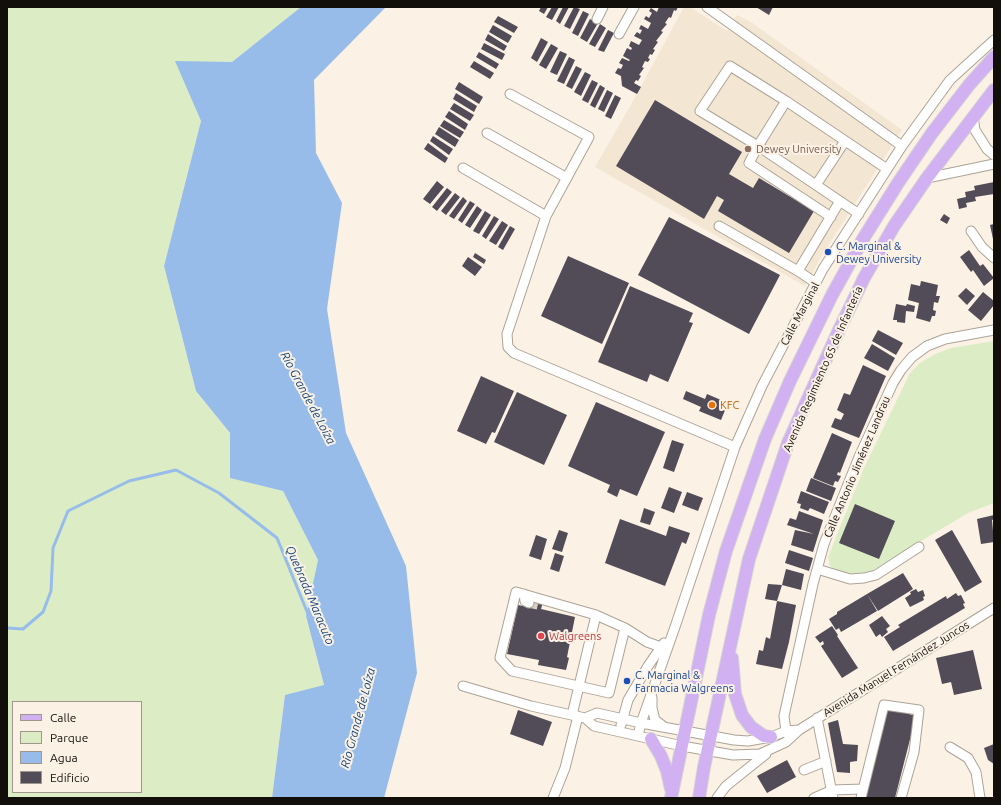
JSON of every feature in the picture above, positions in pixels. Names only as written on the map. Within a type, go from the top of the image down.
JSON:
[{"type":"main road","name":"Avenida Regimiento 65 de Infantería","points":[[672,797],[709,615],[726,551],[764,439],[790,381],[836,288],[863,239],[898,183],[936,127],[994,57]]},
{"type":"main road","name":"Avenida Regimiento 65 de Infantería","points":[[699,798],[749,559],[788,443],[864,278],[894,226],[927,178],[994,90]]},
{"type":"main road","points":[[732,643],[735,694],[742,715],[751,727],[764,736],[771,737]]},
{"type":"main road","points":[[651,739],[663,761],[670,783],[672,797]]},
{"type":"street","points":[[597,19],[603,7]]},
{"type":"street","points":[[619,34],[634,7]]},
{"type":"street","points":[[712,8],[902,146]]},
{"type":"street","name":"Calle Marginal","points":[[638,736],[641,723],[676,627],[735,447],[762,386],[816,282],[902,146],[950,80],[994,40]]},
{"type":"street","points":[[858,214],[758,146],[700,111],[730,66],[786,101],[887,169]]},
{"type":"street","points":[[510,94],[589,137],[546,216],[507,334],[508,347],[514,353],[735,447]]},
{"type":"street","points":[[786,101],[749,162],[831,217]]},
{"type":"street","points":[[973,116],[975,130],[987,149],[994,155]]},
{"type":"street","points":[[487,133],[567,178]]},
{"type":"street","points":[[816,185],[845,140]]},
{"type":"street","points":[[927,178],[994,164]]},
{"type":"street","points":[[463,168],[546,216]]},
{"type":"street","points":[[798,271],[840,201]]},
{"type":"street","points":[[719,226],[816,282]]},
{"type":"street","points":[[971,231],[982,247],[994,258]]},
{"type":"street","name":"Calle Antonio Jiménez Landrau","points":[[788,734],[784,716],[824,544],[859,457],[893,383],[901,370],[912,357],[927,346],[945,339],[994,330]]},
{"type":"street","points":[[817,569],[850,578],[864,578],[876,575],[919,547]]},
{"type":"street","points":[[625,628],[609,693],[512,671],[500,658],[516,592],[596,615],[625,628],[647,642],[661,647]]},
{"type":"street","points":[[524,594],[525,601],[529,603]]},
{"type":"street","points":[[542,606],[560,604]]},
{"type":"street","name":"Avenida Manuel Fernández Juncos","points":[[578,716],[597,713],[641,723],[734,740],[748,741],[788,734],[799,730],[994,608]]},
{"type":"street","points":[[553,798],[565,768],[578,716],[579,687],[596,615]]},
{"type":"street","name":"Calle Marginal","points":[[619,732],[628,700],[648,666],[676,627]]},
{"type":"street","points":[[463,686],[531,706],[578,716]]},
{"type":"street","points":[[652,692],[652,708],[655,720],[664,727]]},
{"type":"street","points":[[814,798],[833,794],[862,794],[884,705],[919,710],[914,752],[901,798]]},
{"type":"street","name":"Avenida Manuel Fernández Juncos","points":[[578,716],[594,726],[682,746],[733,755],[747,756],[760,754],[786,742],[788,734]]},
{"type":"street","points":[[817,718],[833,794]]},
{"type":"street","points":[[950,747],[968,758],[976,776],[980,798]]},
{"type":"street","points":[[717,798],[726,786],[770,750]]},
{"type":"street","points":[[804,770],[826,761]]},
{"type":"shaded area","name":"Dewey University","points":[[684,7],[690,7],[727,31],[737,15],[751,22],[902,130],[823,254],[805,286],[595,167],[632,103]]},
{"type":"green space","points":[[7,7],[301,7],[232,62],[176,62],[201,121],[164,266],[196,391],[230,433],[230,477],[283,491],[318,560],[306,616],[324,686],[285,695],[272,798],[7,798]]},
{"type":"green space","points":[[994,341],[994,503],[968,513],[871,571],[853,574],[839,571],[830,566],[828,557],[864,468],[910,373],[920,363],[935,354],[951,348]]},
{"type":"water","name":"Río Grande de Loíza","points":[[301,7],[386,7],[314,80],[316,153],[342,203],[327,309],[346,433],[406,566],[417,673],[384,798],[272,798],[285,695],[324,685],[306,616],[318,560],[283,491],[230,478],[230,433],[196,391],[164,266],[201,121],[175,61],[232,62]]},
{"type":"building","points":[[541,7],[548,7],[544,14],[539,11]]},
{"type":"building","points":[[552,7],[559,7],[552,20],[546,17]]},
{"type":"building","points":[[563,7],[569,7],[560,24],[556,21]]},
{"type":"building","points":[[574,7],[580,9],[570,29],[564,26]]},
{"type":"building","points":[[659,7],[678,7],[676,11],[674,10],[671,18],[669,17],[665,23],[667,24],[661,31],[663,32],[656,41],[658,42],[653,49],[655,50],[652,55],[650,54],[648,58],[650,59],[648,62],[645,61],[642,67],[644,68],[639,75],[641,76],[638,81],[636,80],[634,83],[641,87],[637,94],[622,86],[621,76],[615,73],[618,68],[621,69],[623,65],[619,63],[622,58],[629,61],[630,60],[623,56],[627,48],[631,50],[632,48],[629,46],[631,41],[639,45],[642,40],[634,36],[637,32],[640,34],[642,30],[639,29],[641,25],[648,29],[651,23],[644,19],[646,16],[649,18],[652,13],[649,11],[651,8],[657,12]]},
{"type":"building","points":[[756,7],[773,7],[769,15]]},
{"type":"building","points":[[583,11],[589,14],[578,36],[572,33]]},
{"type":"building","points":[[498,16],[518,27],[514,33],[494,22]]},
{"type":"building","points":[[590,19],[598,23],[587,42],[580,38]]},
{"type":"building","points":[[600,24],[606,28],[595,47],[589,44]]},
{"type":"building","points":[[493,25],[512,36],[508,43],[489,32]]},
{"type":"building","points":[[608,30],[614,33],[604,52],[598,50]]},
{"type":"building","points":[[488,34],[507,46],[504,51],[485,40]]},
{"type":"building","points":[[541,38],[548,42],[537,62],[531,58]]},
{"type":"building","points":[[484,43],[505,54],[502,60],[481,49]]},
{"type":"building","points":[[551,44],[558,48],[546,69],[539,65]]},
{"type":"building","points":[[560,51],[567,54],[557,75],[550,72]]},
{"type":"building","points":[[479,52],[499,64],[496,69],[476,57]]},
{"type":"building","points":[[569,57],[575,60],[564,84],[557,81]]},
{"type":"building","points":[[474,61],[494,73],[490,79],[470,67]]},
{"type":"building","points":[[576,66],[582,69],[572,89],[566,86]]},
{"type":"building","points":[[585,72],[591,75],[581,96],[574,92]]},
{"type":"building","points":[[592,80],[598,83],[588,103],[582,100]]},
{"type":"building","points":[[459,82],[483,97],[479,104],[455,89]]},
{"type":"building","points":[[600,85],[605,88],[595,108],[590,105]]},
{"type":"building","points":[[607,90],[613,93],[604,112],[598,109]]},
{"type":"building","points":[[456,93],[477,106],[474,112],[453,99]]},
{"type":"building","points":[[615,95],[621,98],[611,119],[605,116]]},
{"type":"building","points":[[655,100],[742,152],[729,174],[753,188],[759,178],[814,211],[789,253],[718,211],[724,200],[717,196],[704,219],[616,166]]},
{"type":"building","points":[[454,103],[474,115],[470,121],[450,109]]},
{"type":"building","points":[[449,111],[468,124],[465,130],[445,117]]},
{"type":"building","points":[[444,120],[464,132],[460,138],[440,126]]},
{"type":"building","points":[[439,127],[459,140],[455,147],[435,134]]},
{"type":"building","points":[[433,136],[453,149],[449,155],[430,141]]},
{"type":"building","points":[[428,143],[448,158],[445,163],[424,149]]},
{"type":"building","points":[[437,181],[444,187],[430,204],[423,199]]},
{"type":"building","points":[[994,182],[994,194],[975,197],[976,201],[966,203],[967,207],[959,209],[957,199],[966,197],[965,192],[975,190],[974,186]]},
{"type":"building","points":[[447,188],[452,192],[437,211],[432,207]]},
{"type":"building","points":[[455,193],[460,197],[446,215],[441,211]]},
{"type":"building","points":[[463,197],[467,201],[454,219],[449,216]]},
{"type":"building","points":[[470,201],[475,204],[462,223],[458,220]]},
{"type":"building","points":[[477,206],[482,210],[470,228],[465,225]]},
{"type":"building","points":[[485,211],[491,215],[479,234],[473,231]]},
{"type":"building","points":[[944,214],[950,218],[947,224],[940,220]]},
{"type":"building","points":[[494,216],[499,219],[486,239],[482,236]]},
{"type":"building","points":[[669,217],[780,275],[749,334],[638,275]]},
{"type":"building","points":[[502,221],[508,225],[496,245],[489,241]]},
{"type":"building","points":[[994,224],[994,239],[993,239],[990,225]]},
{"type":"building","points":[[510,226],[515,229],[503,250],[498,247]]},
{"type":"building","points":[[969,250],[980,266],[983,264],[994,278],[984,286],[973,270],[971,272],[960,257]]},
{"type":"building","points":[[475,253],[486,260],[484,264],[473,257]]},
{"type":"building","points":[[568,256],[629,283],[602,344],[541,316]]},
{"type":"building","points":[[468,257],[482,267],[475,276],[462,266]]},
{"type":"building","points":[[921,281],[938,285],[936,296],[940,296],[938,303],[934,302],[933,310],[936,311],[935,316],[932,316],[930,322],[916,318],[919,303],[908,300],[911,284],[920,286]]},
{"type":"building","points":[[630,286],[693,313],[689,322],[693,323],[668,382],[650,374],[647,382],[598,362]]},
{"type":"building","points":[[966,288],[975,296],[967,305],[958,296]]},
{"type":"building","points":[[983,292],[994,301],[994,305],[981,321],[968,310]]},
{"type":"building","points":[[896,304],[915,306],[914,312],[906,311],[905,323],[893,320]]},
{"type":"building","points":[[878,330],[903,343],[896,355],[872,341]]},
{"type":"building","points":[[872,344],[895,358],[888,371],[864,358]]},
{"type":"building","points":[[863,365],[886,376],[859,438],[831,427],[835,418],[841,420],[844,414],[837,410],[844,393],[850,395]]},
{"type":"building","points":[[481,376],[514,391],[495,433],[492,432],[486,444],[457,431]]},
{"type":"building","name":"KFC","points":[[686,391],[705,399],[707,394],[728,403],[721,420],[699,411],[701,407],[683,399]]},
{"type":"building","points":[[517,392],[567,415],[544,465],[494,442]]},
{"type":"building","points":[[596,402],[665,432],[637,496],[620,489],[617,497],[607,492],[610,485],[568,466]]},
{"type":"building","points":[[832,433],[852,442],[840,473],[838,472],[837,475],[841,476],[838,482],[835,481],[833,486],[813,478]]},
{"type":"building","points":[[672,440],[684,444],[674,472],[663,468]]},
{"type":"building","points":[[811,478],[836,488],[831,501],[806,491]]},
{"type":"building","points":[[669,487],[682,492],[674,513],[661,508]]},
{"type":"building","points":[[801,491],[829,502],[824,514],[810,508],[808,511],[800,508],[801,504],[797,503]]},
{"type":"building","points":[[687,492],[703,498],[698,511],[682,505]]},
{"type":"building","points":[[855,504],[895,521],[879,559],[839,543]]},
{"type":"building","points":[[644,508],[655,512],[650,525],[640,522]]},
{"type":"building","points":[[799,511],[823,520],[813,552],[791,545],[795,530],[814,534],[787,525],[790,518],[796,520]]},
{"type":"building","points":[[994,515],[994,519],[992,520],[994,542],[981,544],[977,519]]},
{"type":"building","points":[[620,519],[666,536],[669,526],[690,533],[686,544],[682,542],[665,586],[605,563]]},
{"type":"building","points":[[559,530],[568,533],[562,552],[552,549]]},
{"type":"building","points":[[952,530],[982,582],[965,592],[935,540]]},
{"type":"building","points":[[536,535],[547,539],[541,560],[529,556]]},
{"type":"building","points":[[789,550],[813,558],[809,571],[785,563]]},
{"type":"building","points":[[555,553],[564,556],[559,572],[550,569]]},
{"type":"building","points":[[786,569],[804,574],[801,590],[782,585]]},
{"type":"building","points":[[903,573],[913,589],[878,611],[867,594]]},
{"type":"building","points":[[768,584],[782,585],[777,601],[765,599]]},
{"type":"building","points":[[916,589],[918,592],[923,590],[925,596],[923,597],[924,600],[910,607],[905,598],[911,594],[910,592]]},
{"type":"building","points":[[956,593],[958,596],[961,595],[965,603],[963,604],[965,608],[893,651],[884,637],[900,627],[898,625],[946,596],[947,599]]},
{"type":"building","points":[[867,594],[877,611],[841,632],[839,628],[836,630],[829,619],[837,614],[837,612]]},
{"type":"building","name":"Walgreens","points":[[530,599],[543,602],[541,609],[575,617],[566,670],[538,665],[539,660],[507,654],[518,605],[528,607]]},
{"type":"building","points":[[777,601],[796,605],[782,669],[756,664],[759,650],[763,651],[766,637],[770,639]]},
{"type":"building","points":[[882,616],[890,626],[886,629],[888,632],[882,637],[880,634],[876,637],[869,625]]},
{"type":"building","points":[[832,626],[858,668],[842,678],[821,646],[824,644],[823,641],[820,643],[815,637]]},
{"type":"building","points":[[973,650],[982,689],[954,695],[951,682],[942,684],[936,658]]},
{"type":"building","points":[[888,708],[916,716],[895,798],[864,798]]},
{"type":"building","points":[[518,710],[552,722],[543,746],[510,734]]},
{"type":"building","points":[[838,720],[843,744],[858,745],[857,761],[850,762],[850,773],[837,772],[828,723]]},
{"type":"building","points":[[994,744],[994,764],[988,760],[984,748]]},
{"type":"building","points":[[787,760],[796,777],[767,793],[757,776]]},
{"type":"waterway","name":"Quebrada Maracuto","points":[[7,628],[23,629],[43,612],[51,591],[53,548],[68,511],[129,481],[176,470],[219,493],[277,538],[308,614]]},
{"type":"tunnel","points":[[529,603],[542,606]]},
{"type":"place","name":"Dewey University","points":[[748,149]]},
{"type":"place","name":"C. Marginal & Dewey University","points":[[828,252]]},
{"type":"place","name":"KFC","points":[[712,405]]},
{"type":"place","name":"Walgreens","points":[[541,636]]},
{"type":"place","name":"C. Marginal & Farmacia Walgreens","points":[[627,681]]}]
